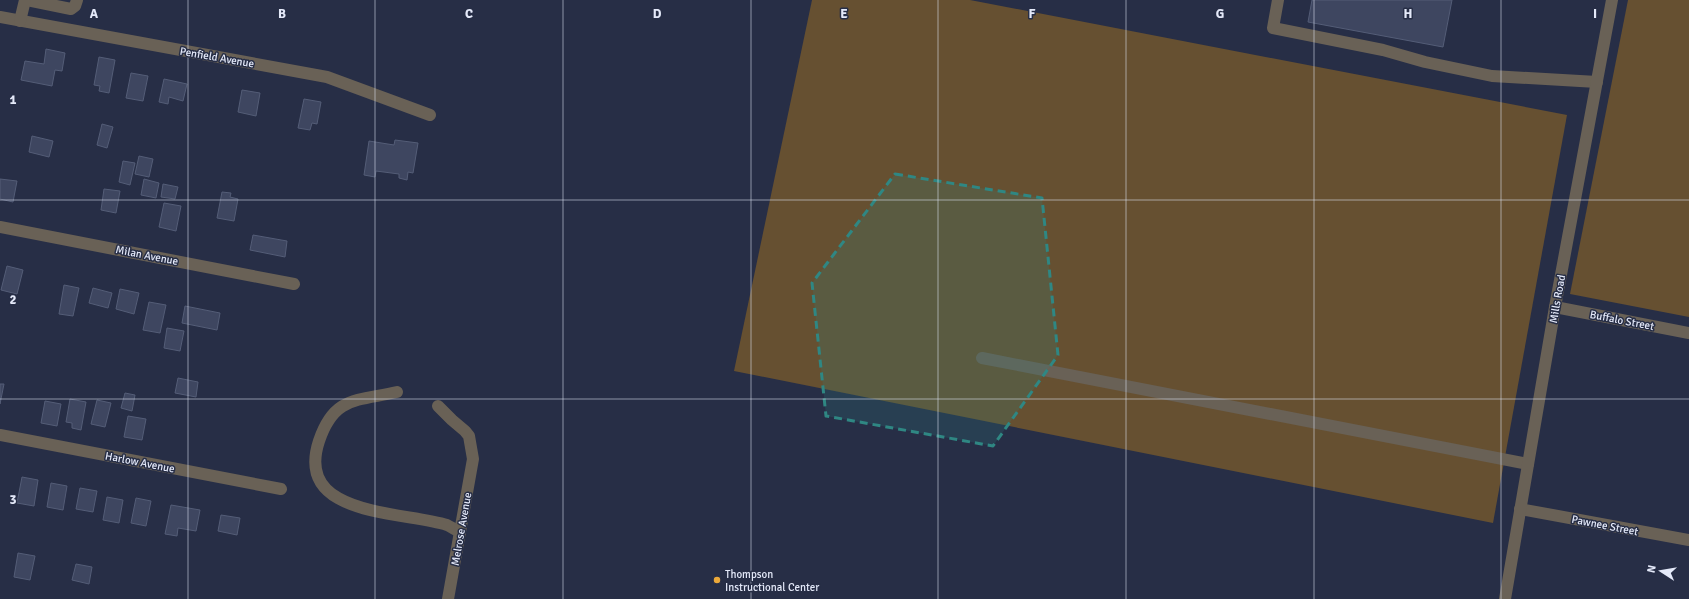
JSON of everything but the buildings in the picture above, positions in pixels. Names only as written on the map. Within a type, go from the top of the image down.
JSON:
[{"type":"street","points":[[20,21],[26,0],[70,9],[75,6],[77,0]]},
{"type":"street","points":[[1278,0],[1273,28],[1383,50],[1425,62],[1492,76],[1597,82]]},
{"type":"street","name":"Mills Road","points":[[1504,599],[1555,307],[1612,0]]},
{"type":"street","name":"Penfield Avenue","points":[[0,17],[327,77],[430,115]]},
{"type":"street","name":"Milan Avenue","points":[[0,227],[294,284]]},
{"type":"street","name":"Buffalo Street","points":[[1555,307],[1689,333]]},
{"type":"street","points":[[982,358],[1528,464]]},
{"type":"street","points":[[397,392],[353,402],[342,406],[331,414],[324,425],[318,444],[316,461],[318,477],[324,488],[334,497],[346,503],[380,513],[447,526],[460,532]]},
{"type":"street","name":"Melrose Avenue","points":[[438,406],[469,436],[473,459],[448,599]]},
{"type":"street","name":"Harlow Avenue","points":[[0,435],[281,489]]},
{"type":"street","name":"Pawnee Street","points":[[1520,509],[1689,540]]},
{"type":"highlighted area","points":[[895,174],[1042,198],[1058,355],[993,446],[826,416],[812,283]]},
{"type":"shaded area","points":[[812,0],[970,0],[1567,115],[1493,523],[734,371]]},
{"type":"shaded area","points":[[1628,0],[1689,0],[1689,317],[1570,294]]},
{"type":"place","name":"Thompson Instructional Center","points":[[717,580]]}]
